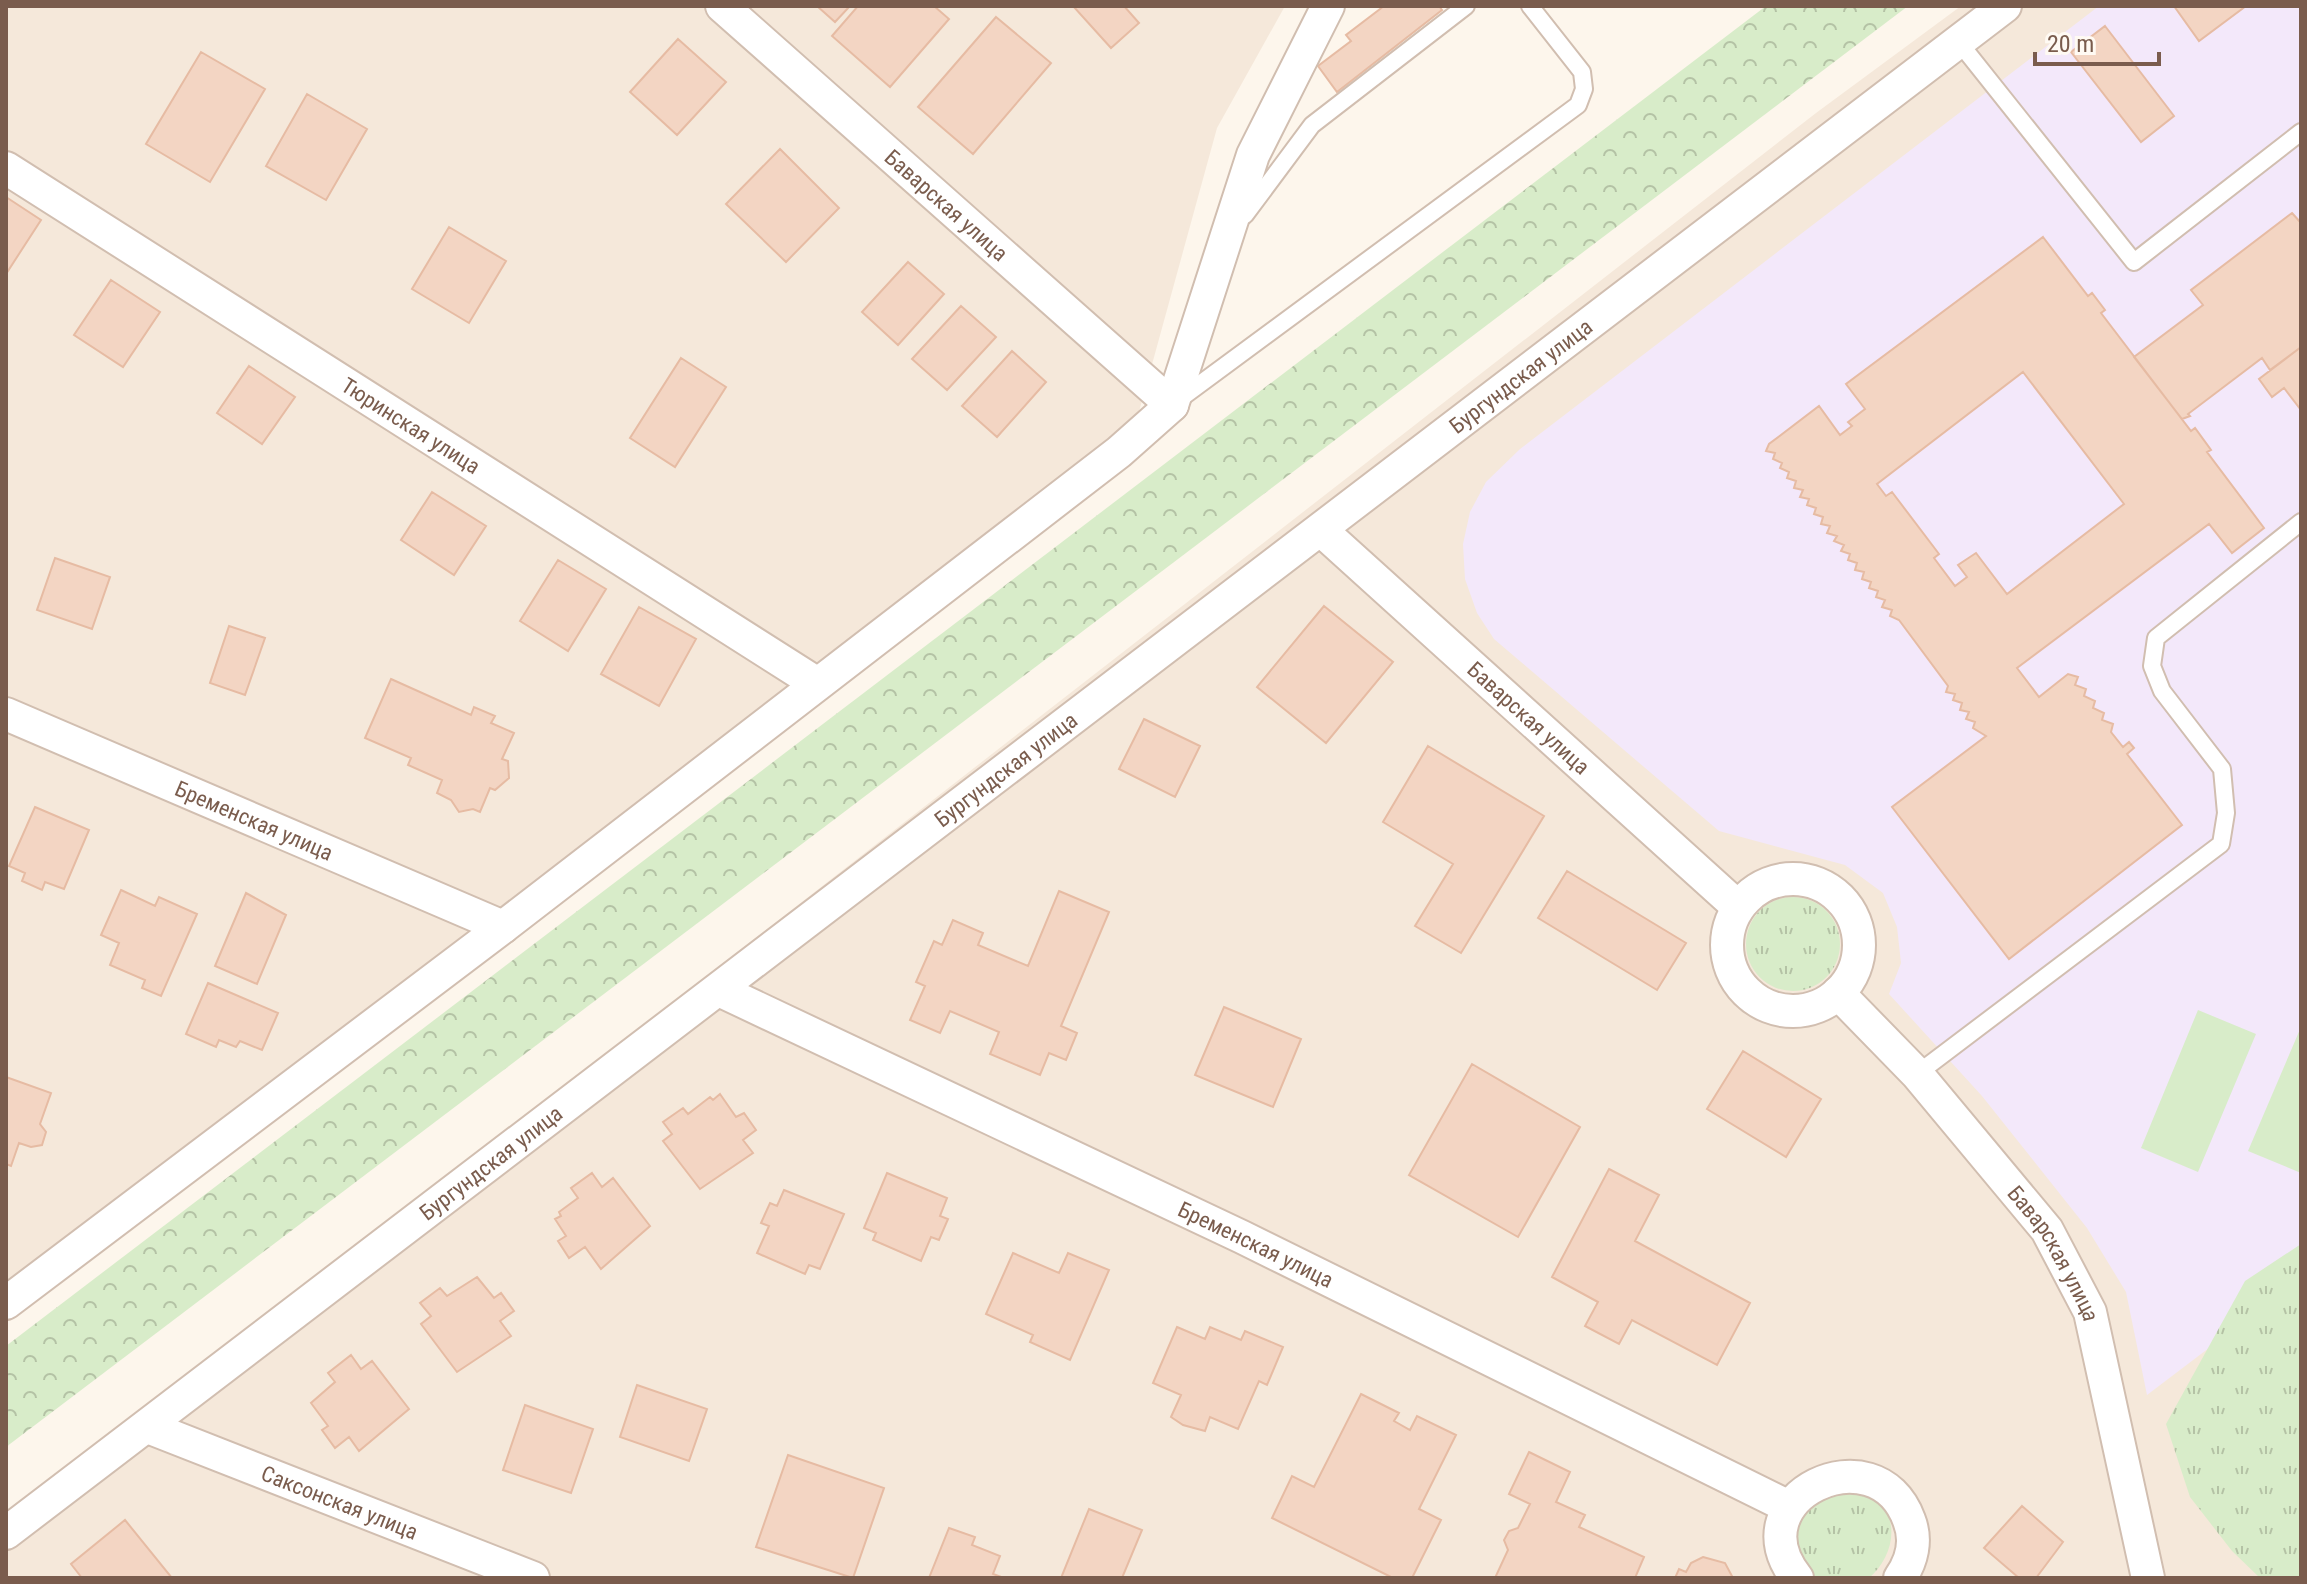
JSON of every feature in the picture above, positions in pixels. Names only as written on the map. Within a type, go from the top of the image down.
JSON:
[{"type":"street","name":"Баварская улица","points":[[722,6],[1172,405]]},
{"type":"street","points":[[6,1303],[503,927],[1119,452],[1172,405],[1253,155],[1328,6]]},
{"type":"street","name":"Бургундская улица","points":[[6,1533],[2005,6]]},
{"type":"street","name":"Тюринская улица","points":[[6,168],[816,683]]},
{"type":"street","name":"Баварская улица","points":[[1321,530],[1738,907]]},
{"type":"street","name":"Бременская улица","points":[[6,714],[503,927]]},
{"type":"street","points":[[1784,879],[1803,879],[1836,895],[1849,909],[1859,944],[1857,962],[1838,993],[1820,1005],[1799,1010],[1778,1010],[1758,1001],[1742,987],[1731,969],[1727,948],[1729,927],[1738,907],[1750,894],[1784,879]]},
{"type":"street","name":"Бременская улица","points":[[719,990],[1242,1237],[1789,1507]]},
{"type":"street","name":"Баварская улица","points":[[1838,993],[1917,1074],[2047,1230],[2090,1312],[2148,1578]]},
{"type":"street","name":"Саксонская улица","points":[[148,1427],[533,1578]]},
{"type":"street","points":[[1797,1578],[1781,1548],[1781,1527],[1789,1507],[1804,1491],[1841,1476],[1864,1479],[1887,1488],[1903,1506],[1914,1542],[1907,1568],[1900,1578]]},
{"type":"lane","points":[[1224,244],[1312,125],[1466,6]]},
{"type":"lane","points":[[1172,405],[1578,105],[1584,89],[1582,72],[1530,6]]},
{"type":"lane","points":[[1958,41],[2134,262],[2301,132]]},
{"type":"lane","points":[[1917,1074],[2221,844],[2226,813],[2222,769],[2162,691],[2152,666],[2156,638],[2301,522]]},
{"type":"shaded area","points":[[6,6],[1285,6],[1217,128],[1126,459],[6,1313]]},
{"type":"shaded area","points":[[1961,6],[2301,6],[2301,1578],[6,1578],[6,1521],[1816,113]]},
{"type":"shaded area","points":[[2099,6],[2301,6],[2301,1278],[2147,1395],[2126,1292],[2087,1228],[1982,1096],[1889,994],[1901,963],[1897,927],[1883,893],[1845,865],[1719,831],[1494,639],[1477,613],[1465,579],[1463,544],[1470,512],[1486,482],[1520,449]]},
{"type":"green space","points":[[1766,6],[1908,6],[6,1447],[6,1346]]},
{"type":"green space","points":[[1793,897],[1811,901],[1826,911],[1836,926],[1840,944],[1836,962],[1826,977],[1811,987],[1793,991],[1775,987],[1760,977],[1750,962],[1746,944],[1750,926],[1760,911],[1775,901]]},
{"type":"green space","points":[[2198,1010],[2256,1034],[2198,1172],[2141,1148]]},
{"type":"green space","points":[[2301,1027],[2301,1173],[2248,1151]]},
{"type":"green space","points":[[2301,1244],[2301,1578],[2260,1578],[2232,1551],[2190,1497],[2166,1424],[2245,1281]]},
{"type":"green space","points":[[1842,1487],[1869,1495],[1882,1505],[1891,1526],[1889,1549],[1869,1578],[1815,1578],[1803,1564],[1794,1545],[1795,1516],[1810,1502]]},
{"type":"building","points":[[817,6],[850,6],[835,22]]},
{"type":"building","points":[[858,6],[934,6],[949,19],[890,87],[832,36]]},
{"type":"building","points":[[1073,6],[1124,6],[1139,23],[1111,48]]},
{"type":"building","points":[[1384,6],[1439,6],[1442,10],[1337,92],[1318,66],[1351,41],[1346,35]]},
{"type":"building","points":[[2174,6],[2246,6],[2199,41]]},
{"type":"building","points":[[996,17],[1051,63],[973,154],[918,107]]},
{"type":"building","points":[[2105,26],[2174,116],[2141,142],[2071,52]]},
{"type":"building","points":[[678,39],[726,82],[677,135],[630,92]]},
{"type":"building","points":[[201,52],[265,89],[210,182],[146,144]]},
{"type":"building","points":[[307,94],[367,129],[326,200],[266,166]]},
{"type":"building","points":[[780,149],[839,208],[786,262],[726,204]]},
{"type":"building","points":[[6,197],[41,220],[6,274]]},
{"type":"building","points":[[2292,213],[2301,223],[2301,347],[2270,370],[2262,358],[2188,414],[2190,416],[2182,419],[2134,357],[2203,305],[2191,290]]},
{"type":"building","points":[[449,227],[506,261],[469,323],[412,289]]},
{"type":"building","points":[[2043,237],[2088,296],[2092,293],[2105,310],[2101,313],[2191,431],[2195,428],[2211,450],[2207,452],[2264,528],[2232,553],[2209,524],[2017,668],[2039,697],[2068,674],[2078,677],[2075,685],[2086,689],[2084,696],[2095,701],[2093,708],[2104,713],[2102,720],[2113,724],[2111,732],[2123,747],[2129,742],[2134,748],[2127,754],[2182,825],[2009,959],[1892,807],[1986,736],[1973,728],[1975,722],[1966,719],[1969,712],[1960,710],[1962,703],[1953,700],[1955,694],[1946,692],[1948,686],[1899,620],[1890,616],[1892,610],[1882,607],[1885,600],[1876,597],[1878,591],[1869,588],[1871,582],[1862,579],[1864,572],[1855,570],[1857,563],[1848,560],[1850,554],[1841,551],[1844,545],[1834,541],[1837,536],[1827,533],[1830,526],[1821,524],[1823,517],[1814,514],[1816,508],[1807,505],[1809,499],[1800,497],[1803,490],[1794,488],[1796,481],[1787,478],[1789,472],[1780,468],[1782,463],[1773,459],[1775,453],[1766,451],[1769,444],[1819,406],[1840,435],[1852,426],[1848,422],[1865,409],[1846,384]],"holes":[[[2023,372],[2124,504],[2007,594],[1976,553],[1958,565],[1967,577],[1955,586],[1934,558],[1939,554],[1892,492],[1886,496],[1877,484]]]},
{"type":"building","points":[[908,262],[944,294],[898,345],[862,312]]},
{"type":"building","points":[[111,280],[160,312],[123,367],[74,335]]},
{"type":"building","points":[[961,306],[996,337],[947,390],[912,359]]},
{"type":"building","points":[[2301,347],[2301,410],[2284,388],[2272,397],[2259,379]]},
{"type":"building","points":[[1012,351],[1046,382],[997,437],[962,406]]},
{"type":"building","points":[[681,358],[726,387],[675,467],[630,438]]},
{"type":"building","points":[[249,366],[295,397],[262,444],[217,413]]},
{"type":"building","points":[[432,492],[486,526],[454,575],[401,540]]},
{"type":"building","points":[[55,558],[110,577],[92,629],[37,610]]},
{"type":"building","points":[[558,560],[606,589],[568,651],[520,621]]},
{"type":"building","points":[[1324,606],[1393,662],[1326,743],[1257,687]]},
{"type":"building","points":[[639,607],[696,639],[659,706],[601,674]]},
{"type":"building","points":[[229,626],[265,638],[245,695],[210,683]]},
{"type":"building","points":[[391,679],[471,715],[474,707],[495,716],[491,723],[514,733],[502,759],[508,761],[509,778],[495,790],[490,788],[480,812],[473,809],[459,812],[451,800],[437,793],[442,780],[408,765],[411,758],[365,738]]},
{"type":"building","points":[[1144,719],[1200,746],[1175,797],[1119,769]]},
{"type":"building","points":[[1428,746],[1544,816],[1461,953],[1415,926],[1453,864],[1383,822]]},
{"type":"building","points":[[35,807],[89,830],[64,889],[45,882],[42,890],[22,881],[25,873],[9,866]]},
{"type":"building","points":[[1567,871],[1686,943],[1657,990],[1538,918]]},
{"type":"building","points":[[121,890],[155,906],[159,897],[197,914],[161,996],[142,988],[145,980],[110,965],[119,943],[101,935]]},
{"type":"building","points":[[1059,891],[1109,912],[1061,1026],[1077,1033],[1066,1060],[1049,1053],[1040,1075],[990,1054],[999,1032],[950,1011],[940,1033],[910,1020],[925,986],[916,982],[934,941],[942,945],[953,920],[983,933],[978,945],[1028,966]]},
{"type":"building","points":[[246,893],[286,915],[257,984],[215,966]]},
{"type":"building","points":[[208,983],[278,1013],[262,1050],[240,1041],[236,1047],[219,1040],[216,1047],[186,1034]]},
{"type":"building","points":[[1224,1007],[1301,1039],[1273,1107],[1195,1075]]},
{"type":"building","points":[[1743,1051],[1821,1099],[1786,1157],[1707,1109]]},
{"type":"building","points":[[1472,1064],[1580,1127],[1518,1237],[1409,1175]]},
{"type":"building","points":[[6,1077],[51,1093],[40,1124],[46,1132],[42,1145],[31,1147],[19,1143],[11,1166],[6,1164]]},
{"type":"building","points":[[720,1094],[736,1117],[744,1113],[756,1130],[743,1140],[753,1153],[700,1189],[663,1141],[672,1134],[663,1122],[683,1108],[688,1114],[710,1097],[713,1100]]},
{"type":"building","points":[[1609,1169],[1659,1195],[1635,1241],[1750,1303],[1717,1365],[1632,1320],[1619,1344],[1585,1326],[1598,1302],[1552,1277]]},
{"type":"building","points":[[592,1173],[602,1187],[613,1178],[650,1226],[601,1269],[585,1247],[569,1258],[558,1241],[566,1236],[555,1219],[561,1216],[559,1212],[578,1198],[571,1188]]},
{"type":"building","points":[[887,1173],[947,1198],[940,1216],[948,1219],[939,1240],[931,1237],[921,1261],[873,1240],[876,1233],[864,1228]]},
{"type":"building","points":[[784,1190],[844,1214],[820,1269],[809,1265],[805,1274],[757,1253],[769,1226],[761,1223],[770,1203],[777,1206]]},
{"type":"building","points":[[1013,1253],[1059,1273],[1068,1253],[1109,1270],[1070,1360],[1030,1342],[1033,1335],[986,1314]]},
{"type":"building","points":[[477,1277],[494,1298],[501,1293],[514,1311],[500,1321],[511,1336],[457,1372],[421,1324],[431,1316],[420,1303],[440,1288],[447,1296]]},
{"type":"building","points":[[1177,1327],[1205,1339],[1210,1327],[1241,1340],[1245,1331],[1283,1347],[1267,1385],[1259,1381],[1238,1429],[1210,1417],[1205,1431],[1183,1425],[1171,1417],[1181,1395],[1153,1383]]},
{"type":"building","points":[[351,1355],[361,1369],[372,1361],[409,1409],[359,1451],[349,1437],[335,1448],[322,1430],[328,1426],[311,1403],[335,1382],[328,1373]]},
{"type":"building","points":[[637,1385],[707,1409],[689,1461],[620,1437]]},
{"type":"building","points":[[1361,1394],[1399,1413],[1394,1421],[1410,1430],[1417,1416],[1456,1435],[1419,1509],[1441,1520],[1412,1578],[1393,1578],[1272,1518],[1292,1476],[1314,1487]]},
{"type":"building","points":[[525,1405],[593,1429],[571,1493],[503,1470]]},
{"type":"building","points":[[1529,1452],[1570,1472],[1556,1502],[1585,1515],[1579,1527],[1644,1557],[1635,1578],[1495,1578],[1508,1550],[1504,1540],[1509,1531],[1518,1528],[1530,1504],[1509,1494]]},
{"type":"building","points":[[788,1455],[884,1488],[853,1578],[756,1547]]},
{"type":"building","points":[[2022,1506],[2063,1542],[2036,1578],[2019,1578],[1984,1548]]},
{"type":"building","points":[[1089,1509],[1142,1530],[1122,1578],[1061,1578]]},
{"type":"building","points":[[125,1520],[172,1578],[82,1578],[71,1564]]},
{"type":"building","points":[[949,1528],[975,1537],[972,1545],[1000,1556],[993,1574],[1004,1578],[929,1578]]},
{"type":"building","points":[[1703,1557],[1725,1563],[1733,1578],[1675,1578],[1679,1569],[1686,1572],[1691,1563]]}]
